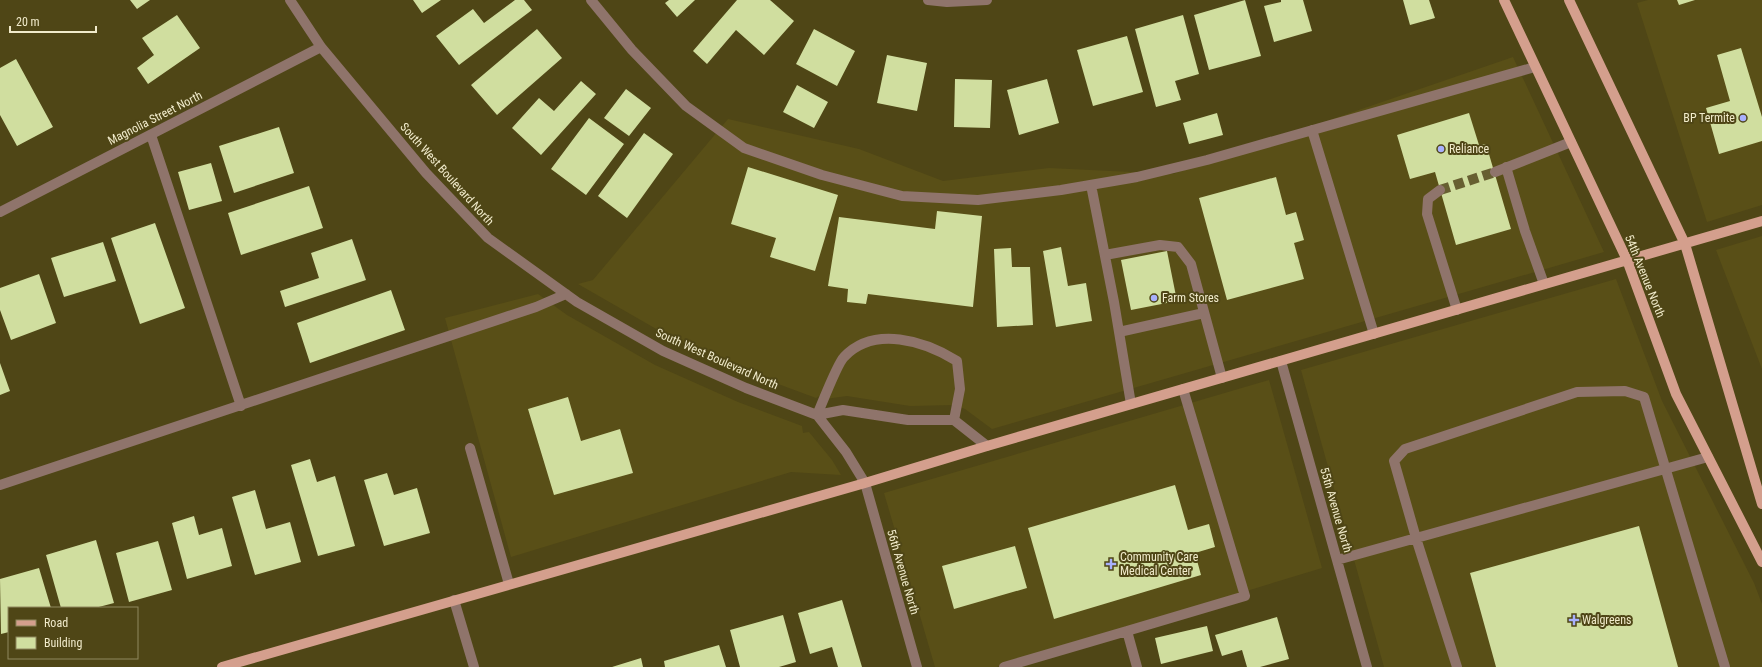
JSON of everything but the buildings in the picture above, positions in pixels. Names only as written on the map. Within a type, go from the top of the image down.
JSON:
[{"type":"main road","name":"54th Avenue North","points":[[1504,0],[1627,260],[1676,394],[1762,562]]},
{"type":"main road","points":[[1569,0],[1685,244],[1762,504]]},
{"type":"main road","points":[[222,667],[865,483],[987,446],[1762,221]]},
{"type":"street","name":"South West Boulevard North","points":[[290,0],[321,47],[426,173],[488,238],[576,302],[663,351],[746,388],[817,416],[846,452],[865,483]]},
{"type":"street","points":[[591,0],[632,50],[686,106],[744,148],[822,175],[902,196],[978,200],[1092,185],[1144,176],[1535,67]]},
{"type":"street","points":[[928,0],[946,2],[987,0]]},
{"type":"street","name":"Magnolia Street North","points":[[0,212],[321,47]]},
{"type":"street","points":[[1312,130],[1374,334]]},
{"type":"street","points":[[151,134],[242,406]]},
{"type":"street","points":[[1494,172],[1571,142]]},
{"type":"street","points":[[1506,167],[1525,231],[1544,284]]},
{"type":"street","points":[[1092,185],[1120,332],[1131,404]]},
{"type":"street","points":[[1440,190],[1428,199],[1427,214],[1457,310]]},
{"type":"street","points":[[1105,255],[1160,245],[1178,247],[1190,264],[1222,378]]},
{"type":"street","points":[[0,485],[242,406],[536,307],[566,294]]},
{"type":"street","points":[[1120,332],[1204,313]]},
{"type":"street","points":[[817,416],[843,357],[865,341],[892,338],[940,350],[957,361],[960,389],[954,420]]},
{"type":"street","name":"55th Avenue North","points":[[1281,361],[1366,667]]},
{"type":"street","points":[[1004,667],[1245,596],[1183,389]]},
{"type":"street","points":[[1457,667],[1416,538],[1394,461],[1405,449],[1577,392],[1625,391],[1644,397],[1725,667]]},
{"type":"street","points":[[817,416],[843,410],[908,420],[954,420],[987,446]]},
{"type":"street","points":[[470,448],[510,584]]},
{"type":"street","points":[[1337,560],[1708,457]]},
{"type":"street","name":"56th Avenue North","points":[[865,483],[917,667]]},
{"type":"street","points":[[454,600],[474,667]]},
{"type":"street","points":[[1127,631],[1137,667]]},
{"type":"shaded area","points":[[1648,0],[1762,0],[1762,205],[1707,222],[1637,3]]},
{"type":"shaded area","points":[[1513,57],[1604,252],[992,429],[965,409],[955,405],[910,406],[847,396],[825,399],[821,395],[816,398],[754,375],[672,338],[578,284],[593,280],[728,119],[859,149],[943,181],[1049,168],[1173,174]]},
{"type":"shaded area","points":[[1762,236],[1762,369],[1716,250]]},
{"type":"shaded area","points":[[1616,279],[1662,401],[1754,583],[1762,604],[1762,667],[1384,667],[1301,370]]},
{"type":"shaded area","points":[[538,294],[567,315],[655,365],[738,402],[802,426],[803,433],[809,432],[832,460],[841,475],[791,472],[511,557],[445,318]]},
{"type":"shaded area","points":[[1269,380],[1322,568],[997,667],[935,667],[884,493]]},
{"type":"tunnel","points":[[1440,190],[1495,172]]},
{"type":"place","name":"BP Termite","points":[[1743,118]]},
{"type":"place","name":"Reliance","points":[[1441,149]]},
{"type":"place","name":"Farm Stores","points":[[1154,298]]},
{"type":"place","name":"Community Care Medical Center","points":[[1111,564]]},
{"type":"place","name":"Walgreens","points":[[1574,620]]}]
